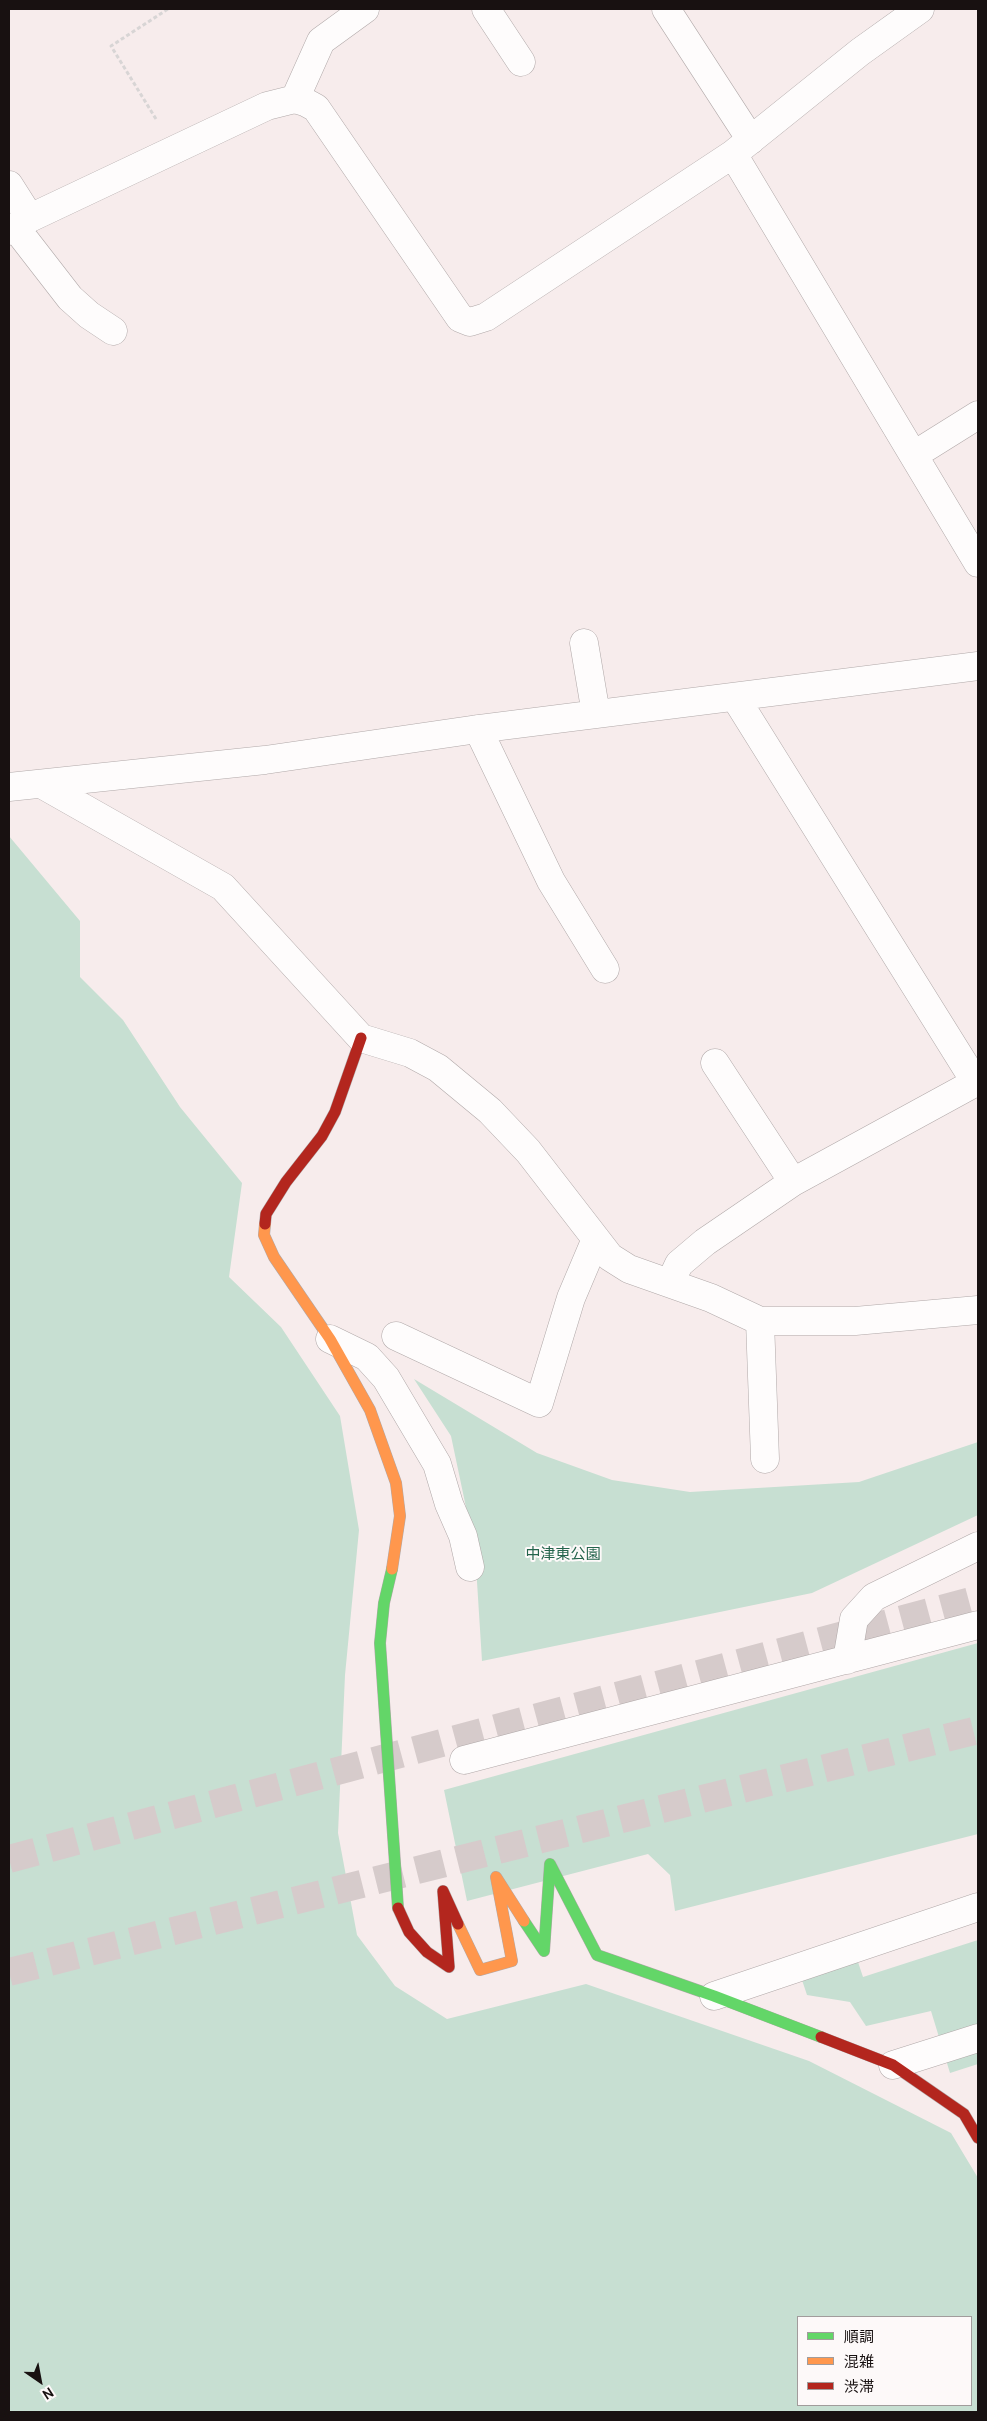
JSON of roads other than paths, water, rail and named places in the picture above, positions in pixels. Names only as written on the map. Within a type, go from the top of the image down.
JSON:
[{"type":"street","points":[[295,99],[321,41],[365,9]]},
{"type":"street","points":[[486,9],[521,62]]},
{"type":"street","points":[[666,9],[914,456],[978,563]]},
{"type":"street","points":[[18,226],[267,106],[295,99],[316,108],[460,318],[470,322],[486,317],[742,147],[860,52],[920,9]]},
{"type":"street","points":[[9,185],[18,226],[70,298],[89,315],[113,331]]},
{"type":"street","points":[[914,456],[978,415]]},
{"type":"street","points":[[584,643],[596,714]]},
{"type":"street","points":[[9,787],[43,785],[265,760],[478,729],[978,666]]},
{"type":"street","points":[[670,1283],[679,1264],[705,1242],[793,1182],[977,1082],[735,697]]},
{"type":"street","points":[[478,729],[551,881],[605,969]]},
{"type":"street","points":[[43,785],[223,887],[361,1038],[410,1052],[438,1068],[490,1111],[528,1150],[610,1257],[629,1269],[711,1298],[760,1321],[856,1321],[978,1310]]},
{"type":"street","points":[[361,1038],[335,1112],[322,1136],[286,1182],[266,1214],[264,1235],[274,1256],[330,1339],[370,1410],[396,1483],[400,1516],[395,1554],[384,1603],[380,1643],[395,1884],[398,1908],[409,1932],[427,1952],[449,1967],[443,1891],[480,1970],[512,1961],[496,1877],[544,1951],[550,1864],[597,1954],[714,1996],[893,2065],[964,2114],[978,2138]]},
{"type":"street","points":[[716,1064],[793,1182]]},
{"type":"street","points":[[396,1336],[539,1403],[570,1298],[596,1239]]},
{"type":"street","points":[[760,1321],[765,1459]]},
{"type":"street","points":[[330,1339],[367,1357],[386,1378],[437,1464],[449,1504],[463,1536],[470,1567]]},
{"type":"street","points":[[847,1660],[854,1619],[874,1597],[978,1546]]},
{"type":"street","points":[[464,1760],[978,1625]]},
{"type":"street","points":[[714,1996],[978,1907]]},
{"type":"street","points":[[893,2065],[978,2038]]},
{"type":"tunnel","points":[[9,1859],[978,1599]]},
{"type":"tunnel","points":[[9,1972],[978,1730]]},
{"type":"park label","name":"中津東公園","points":[[563,1555]]}]
